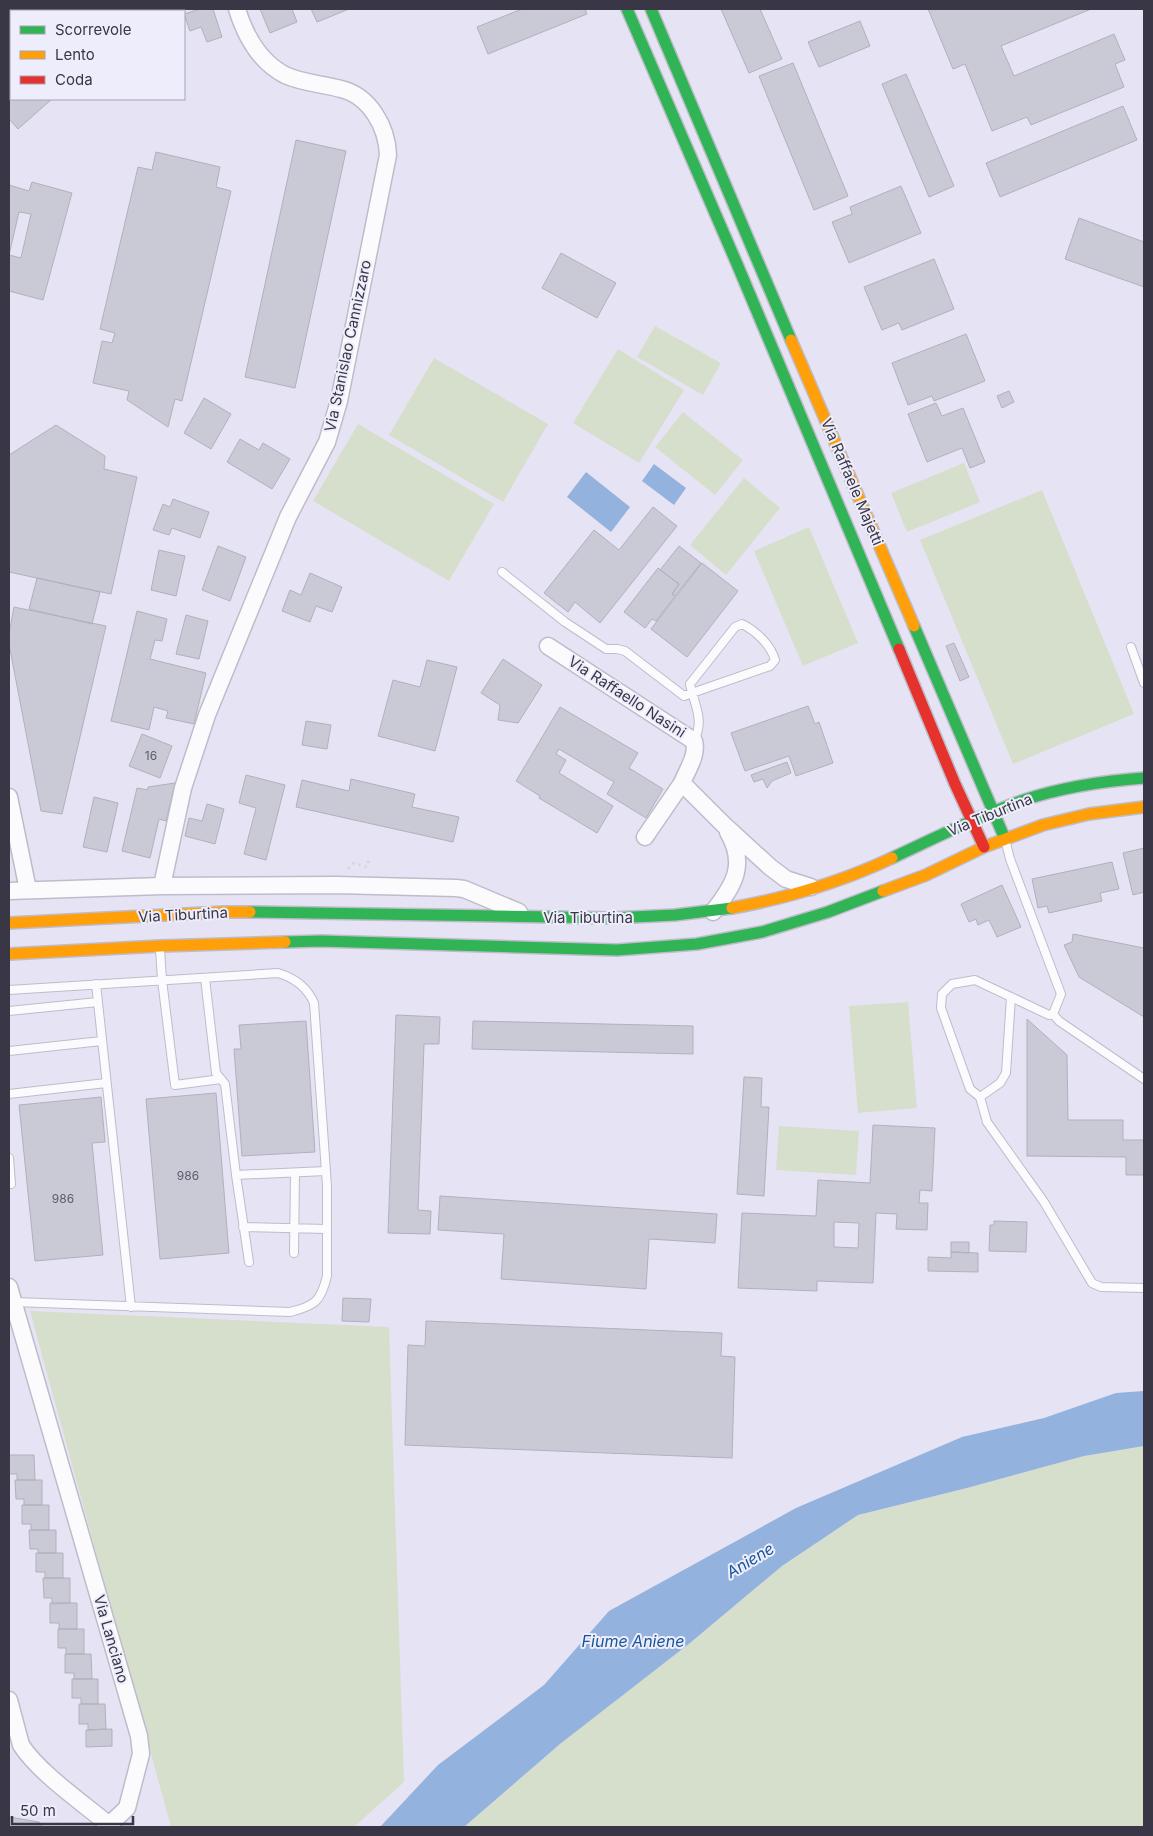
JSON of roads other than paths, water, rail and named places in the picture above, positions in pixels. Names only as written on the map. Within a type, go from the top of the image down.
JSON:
[{"type":"main road","name":"Via Raffaele Majetti","points":[[627,9],[737,264],[971,821],[988,849]]},
{"type":"main road","name":"Via Raffaele Majetti","points":[[651,9],[754,256],[1005,839]]},
{"type":"main road","name":"Via Tiburtina","points":[[9,923],[224,912],[536,918],[651,918],[714,912],[816,888],[847,878],[993,811],[1020,801],[1064,788],[1096,782],[1144,778]]},
{"type":"main road","name":"Via Tiburtina","points":[[9,954],[160,946],[330,941],[617,950],[679,947],[745,936],[820,915],[926,875],[988,849],[1005,839],[1043,825],[1072,817],[1144,807]]},
{"type":"street","name":"Via Stanislao Cannizzaro","points":[[162,886],[183,788],[207,715],[282,531],[297,498],[321,455],[334,419],[388,156],[386,140],[380,123],[366,102],[343,89],[292,78],[272,66],[253,45],[237,9]]},
{"type":"street","points":[[692,161],[712,152]]},
{"type":"street","points":[[737,264],[754,256]]},
{"type":"street","name":"Via Raffaello Nasini","points":[[548,646],[694,741],[696,748],[694,755],[682,782],[645,837]]},
{"type":"street","points":[[938,743],[960,733]]},
{"type":"street","points":[[682,782],[723,824],[786,880],[816,888]]},
{"type":"street","points":[[9,797],[28,890]]},
{"type":"street","points":[[714,912],[731,887],[737,867],[735,847],[723,824]]},
{"type":"street","name":"Via Tiburtina","points":[[9,891],[162,886],[336,885],[456,888],[464,889],[536,918]]},
{"type":"street","name":"Via Lanciano","points":[[9,1700],[21,1745],[25,1751],[46,1773],[109,1826],[126,1808],[141,1754],[139,1736],[11,1295]]},
{"type":"lane","points":[[502,572],[565,622],[606,649],[625,651],[684,696],[692,693],[770,666],[775,660],[774,654],[750,628],[742,624],[735,628],[690,684],[692,693],[698,712],[699,730],[694,741]]},
{"type":"lane","points":[[1131,647],[1144,682]]},
{"type":"lane","points":[[1005,839],[1010,860],[1061,994],[1053,1014]]},
{"type":"lane","points":[[1001,855],[1010,860]]},
{"type":"lane","points":[[160,946],[162,980],[175,1085],[221,1079]]},
{"type":"lane","points":[[9,990],[278,973],[298,982],[311,995],[314,1003],[317,1031],[326,1171],[328,1276],[324,1290],[317,1302],[290,1312],[131,1307],[11,1295]]},
{"type":"lane","points":[[205,978],[216,1073],[225,1084],[248,1262]]},
{"type":"lane","points":[[1053,1014],[1049,1015],[975,980],[952,984],[942,994],[941,1008],[970,1089],[980,1097],[987,1122],[1044,1202],[1092,1283],[1101,1287],[1144,1288]]},
{"type":"lane","points":[[96,984],[131,1307]]},
{"type":"lane","points":[[980,1097],[1000,1083],[1006,1073],[1011,997]]},
{"type":"lane","points":[[9,1011],[98,1002]]},
{"type":"lane","points":[[1053,1014],[1059,1021],[1144,1079]]},
{"type":"lane","points":[[9,1051],[102,1041]]},
{"type":"lane","points":[[9,1094],[106,1083]]},
{"type":"lane","points":[[9,1158],[12,1184]]},
{"type":"lane","points":[[236,1174],[326,1171]]},
{"type":"lane","points":[[294,1173],[294,1253]]},
{"type":"lane","points":[[243,1227],[327,1229]]},
{"type":"water","points":[[654,464],[686,488],[674,505],[642,481]]},
{"type":"water","points":[[586,472],[630,507],[611,532],[567,497]]},
{"type":"water","name":"Fiume Aniene","points":[[1144,1391],[1144,1446],[1084,1456],[858,1515],[782,1566],[690,1643],[560,1744],[464,1827],[380,1827],[438,1765],[544,1685],[609,1611],[796,1508],[962,1437],[1044,1418],[1116,1393]]},
{"type":"water label","name":"Aniene","points":[[750,1560]]}]
